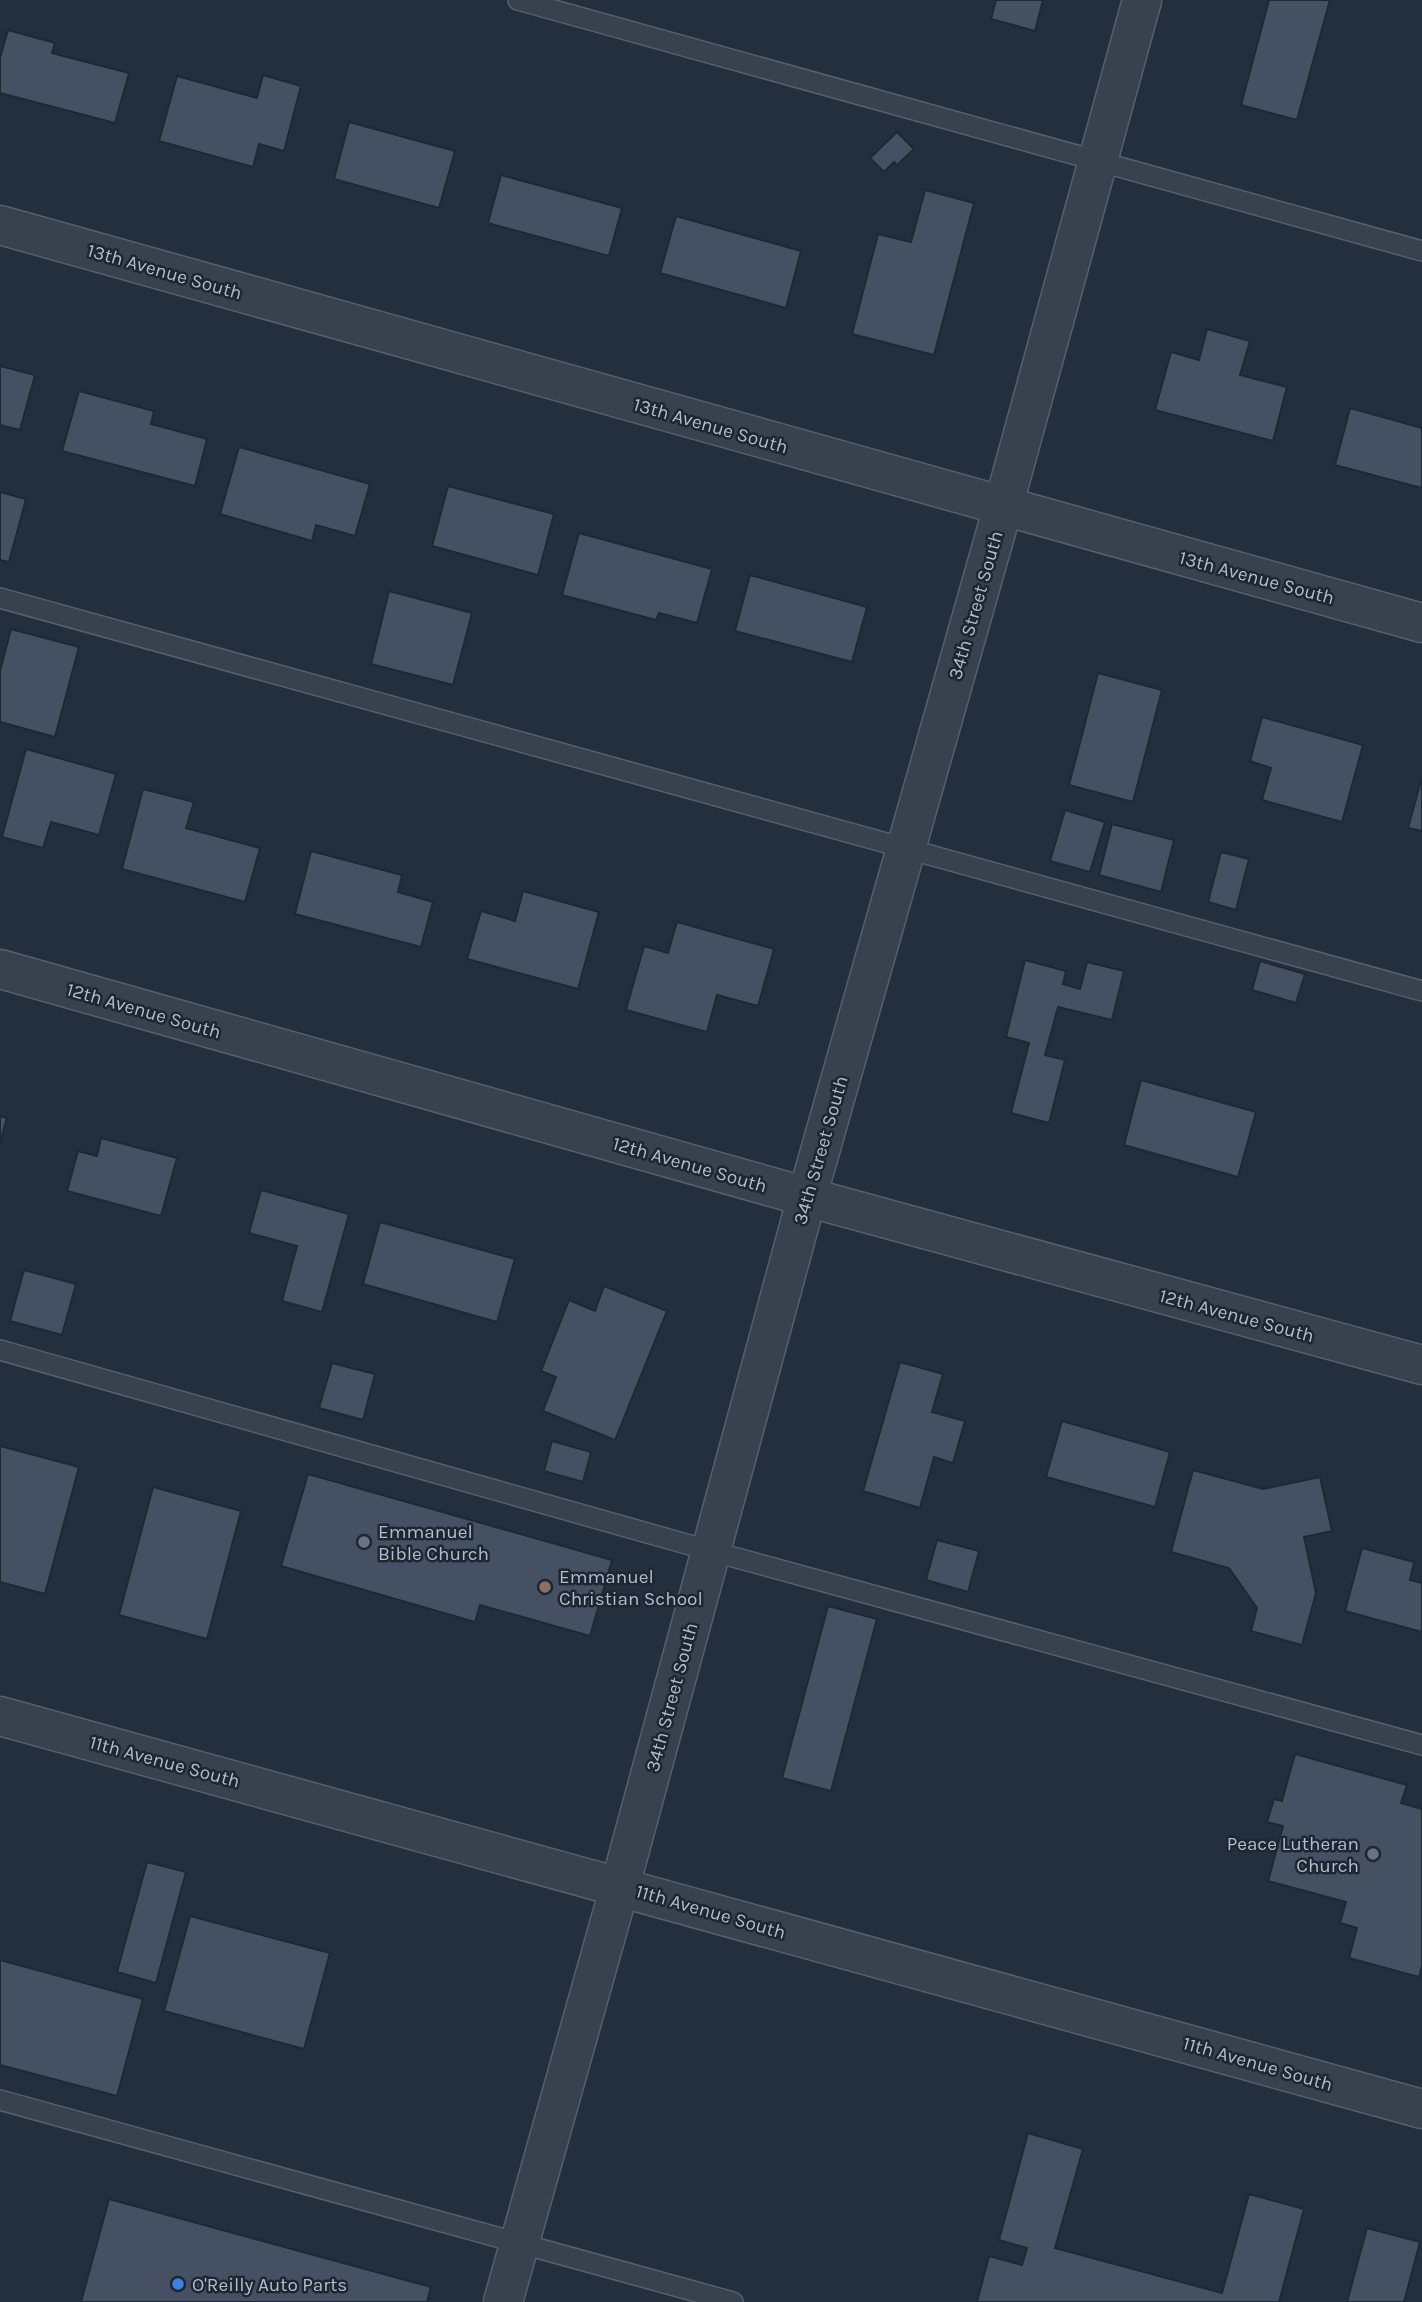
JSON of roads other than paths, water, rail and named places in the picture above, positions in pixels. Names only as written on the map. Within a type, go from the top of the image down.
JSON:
[{"type":"street","name":"34th Street South","points":[[503,2302],[620,1886],[807,1197],[1003,507],[1142,0]]},
{"type":"street","name":"13th Avenue South","points":[[0,225],[1422,623]]},
{"type":"street","name":"12th Avenue South","points":[[0,969],[807,1197],[1422,1365]]},
{"type":"street","name":"11th Avenue South","points":[[0,1716],[1422,2109]]},
{"type":"lane","points":[[519,0],[1422,251]]},
{"type":"lane","points":[[0,598],[1422,991]]},
{"type":"lane","points":[[0,1350],[711,1551],[1422,1745]]},
{"type":"lane","points":[[0,2100],[733,2302]]},
{"type":"place","name":"Emmanuel Bible Church","points":[[364,1542]]},
{"type":"place","name":"Emmanuel Christian School","points":[[545,1587]]},
{"type":"place","name":"Peace Lutheran Church","points":[[1373,1854]]},
{"type":"place","name":"O'Reilly Auto Parts","points":[[178,2284]]}]
